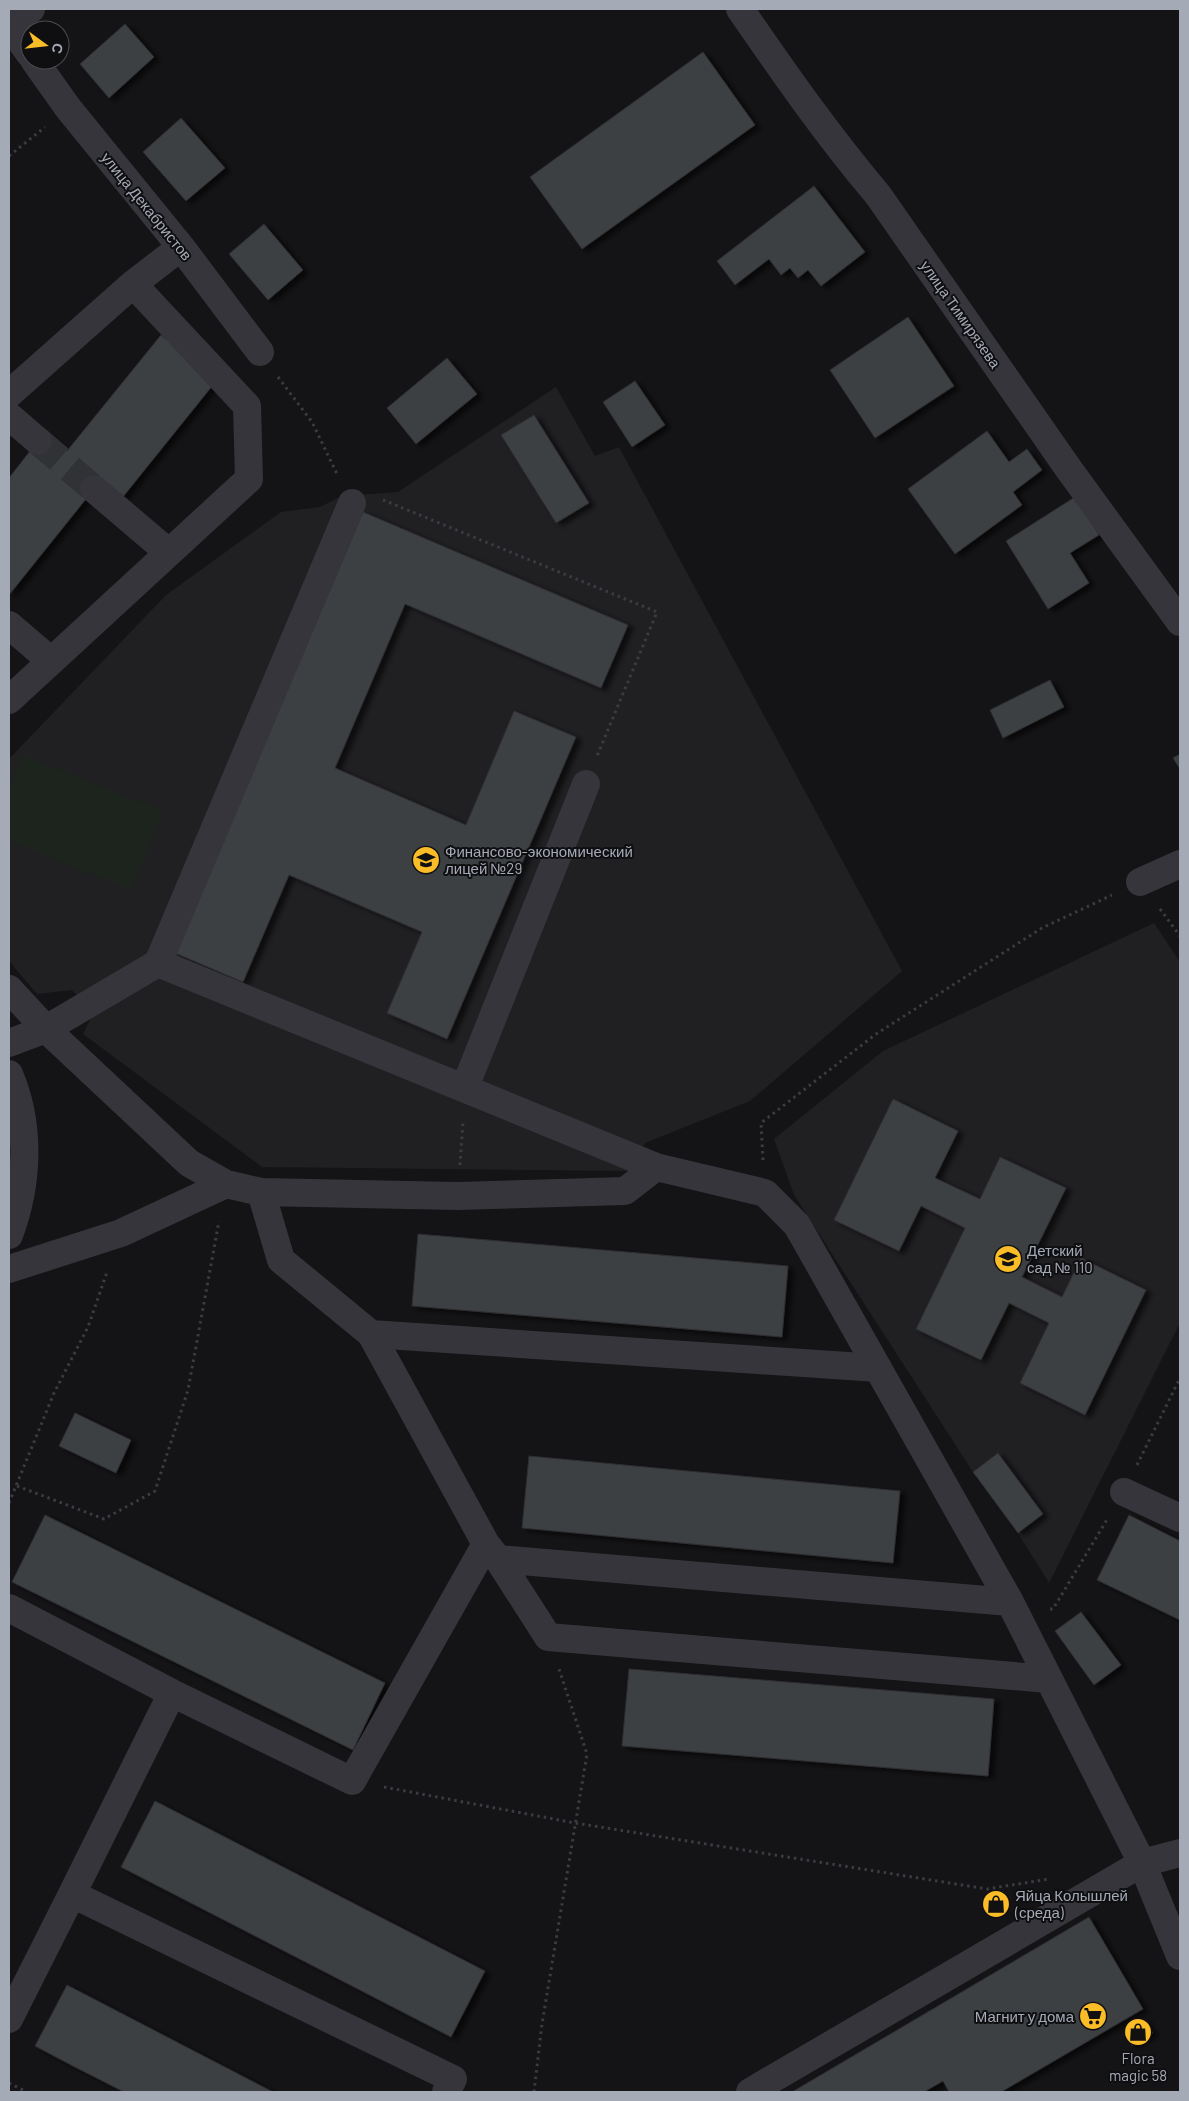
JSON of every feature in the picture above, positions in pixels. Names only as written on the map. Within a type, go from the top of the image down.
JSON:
[{"type":"street","points":[[20,40],[9,25],[30,9]]},
{"type":"street","name":"улица Тимирязева","points":[[740,9],[795,90],[843,154],[878,195],[1068,468],[1180,622]]},
{"type":"street","name":"улица Декабристов","points":[[41,70],[68,108],[181,246],[260,352]]},
{"type":"street","points":[[9,394],[133,284],[181,246]]},
{"type":"street","points":[[9,700],[249,478],[247,406],[133,284]]},
{"type":"street","points":[[9,416],[38,441]]},
{"type":"street","points":[[94,489],[168,552]]},
{"type":"street","points":[[9,1043],[46,1029],[158,963],[352,503]]},
{"type":"street","points":[[9,625],[51,661]]},
{"type":"street","points":[[465,1087],[586,784]]},
{"type":"street","points":[[1140,882],[1180,864]]},
{"type":"street","points":[[158,963],[465,1087],[656,1167],[765,1193],[797,1225],[1010,1602],[1142,1863],[1180,1956]]},
{"type":"street","points":[[9,989],[46,1029],[189,1163],[226,1184],[261,1192],[457,1196],[625,1191],[656,1167]]},
{"type":"street","points":[[9,1074],[21,1113],[25,1148],[16,1216],[9,1235]]},
{"type":"street","points":[[9,1269],[121,1233],[226,1184]]},
{"type":"street","points":[[261,1192],[281,1260],[371,1334],[492,1551],[548,1637],[1049,1679]]},
{"type":"street","points":[[371,1334],[878,1368]]},
{"type":"street","points":[[1124,1492],[1180,1518]]},
{"type":"street","points":[[492,1551],[1010,1602]]},
{"type":"street","points":[[9,1608],[172,1693],[352,1781],[492,1551]]},
{"type":"street","points":[[9,2019],[172,1693]]},
{"type":"street","points":[[750,2092],[1142,1863],[1180,1854]]},
{"type":"street","points":[[72,1894],[453,2079],[446,2092]]},
{"type":"path","points":[[9,156],[68,108]]},
{"type":"path","points":[[260,352],[312,422],[338,473],[342,496],[352,503],[383,500],[657,612],[586,784]]},
{"type":"path","points":[[765,1193],[761,1123],[876,1034],[1042,928],[1140,882]]},
{"type":"path","points":[[457,1196],[465,1087]]},
{"type":"path","points":[[17,1486],[104,1519],[156,1491],[188,1390],[226,1184]]},
{"type":"path","points":[[9,1503],[54,1393],[88,1327],[121,1233]]},
{"type":"path","points":[[1010,1602],[1053,1609],[1124,1492],[1180,1378]]},
{"type":"path","points":[[534,2092],[542,2024],[588,1754],[548,1637]]},
{"type":"path","points":[[352,1781],[575,1824],[987,1889],[1055,1878]]},
{"type":"path","points":[[9,2083],[27,2092]]},
{"type":"shaded area","name":"Финансово-экономический лицей №29","points":[[556,387],[595,456],[619,447],[902,971],[750,1101],[645,1143],[629,1171],[262,1167],[83,1034],[93,1014],[72,990],[37,994],[9,961],[9,759],[166,595],[281,512],[320,507],[342,496],[398,492]]},
{"type":"shaded area","points":[[22,755],[163,811],[131,890],[9,841],[9,788]]},
{"type":"shaded area","name":"Детский сад № 110","points":[[1154,923],[1180,962],[1180,1323],[1049,1583],[1018,1533],[973,1472],[794,1195],[774,1139],[883,1051]]},
{"type":"building","points":[[125,24],[154,57],[109,98],[80,64]]},
{"type":"building","points":[[703,52],[755,125],[582,249],[530,177]]},
{"type":"building","points":[[181,118],[225,168],[186,201],[143,152]]},
{"type":"building","points":[[814,186],[865,252],[821,286],[808,270],[798,278],[790,268],[781,275],[769,259],[735,285],[717,261]]},
{"type":"building","points":[[264,224],[303,270],[268,300],[229,254]]},
{"type":"building","points":[[908,317],[954,386],[875,438],[830,370]]},
{"type":"building","points":[[161,335],[217,380],[122,498],[94,489],[9,595],[9,478],[44,433],[67,451]]},
{"type":"building","points":[[447,358],[477,394],[416,444],[387,408]]},
{"type":"building","points":[[635,381],[665,425],[632,447],[603,402]]},
{"type":"building","points":[[534,415],[589,503],[556,523],[501,435]]},
{"type":"building","points":[[987,431],[1009,462],[1027,449],[1042,470],[1013,492],[1022,505],[955,554],[908,489]]},
{"type":"building","points":[[1075,497],[1099,535],[1070,553],[1089,583],[1048,609],[1006,541]]},
{"type":"building","points":[[363,512],[628,625],[601,688],[405,604],[335,768],[466,825],[514,711],[576,737],[447,1039],[387,1013],[422,932],[289,875],[243,982],[175,953]]},
{"type":"building","points":[[1050,680],[1064,707],[1003,738],[990,710]]},
{"type":"building","points":[[1180,754],[1180,769],[1173,758]]},
{"type":"building","points":[[893,1099],[958,1131],[935,1178],[980,1199],[1000,1157],[1066,1188],[1022,1277],[1062,1297],[1081,1258],[1146,1290],[1085,1415],[1020,1383],[1049,1323],[1009,1303],[981,1360],[916,1329],[965,1228],[921,1206],[899,1251],[834,1220]]},
{"type":"building","points":[[418,1234],[788,1266],[782,1337],[412,1306]]},
{"type":"building","points":[[75,1413],[131,1440],[116,1473],[59,1446]]},
{"type":"building","points":[[998,1453],[1043,1514],[1018,1533],[973,1472]]},
{"type":"building","points":[[529,1456],[900,1491],[893,1563],[522,1528]]},
{"type":"building","points":[[45,1515],[385,1683],[353,1750],[12,1582]]},
{"type":"building","points":[[1129,1515],[1180,1541],[1180,1620],[1097,1580]]},
{"type":"building","points":[[1081,1612],[1121,1665],[1094,1685],[1055,1631]]},
{"type":"building","points":[[629,1669],[994,1699],[988,1776],[622,1746]]},
{"type":"building","points":[[155,1801],[485,1971],[451,2037],[121,1867]]},
{"type":"building","points":[[1089,1917],[1143,2009],[1001,2092],[949,2092],[943,2081],[924,2092],[792,2092]]},
{"type":"building","points":[[67,1985],[273,2092],[124,2092],[71,2065],[35,2046]]},
{"type":"building","name":"Flora magic 58","points":[[1144,2019],[1153,2033],[1132,2046],[1124,2031]]},
{"type":"tunnel","points":[[38,441],[94,489]]},
{"type":"place","name":"Финансово-экономический лицей №29","points":[[426,860]]},
{"type":"place","name":"Детский сад № 110","points":[[1008,1259]]},
{"type":"place","name":"Яйца Колышлей (среда)","points":[[996,1904]]},
{"type":"place","name":"Магнит у дома","points":[[1093,2016]]},
{"type":"place","name":"Flora magic 58","points":[[1138,2032]]}]
